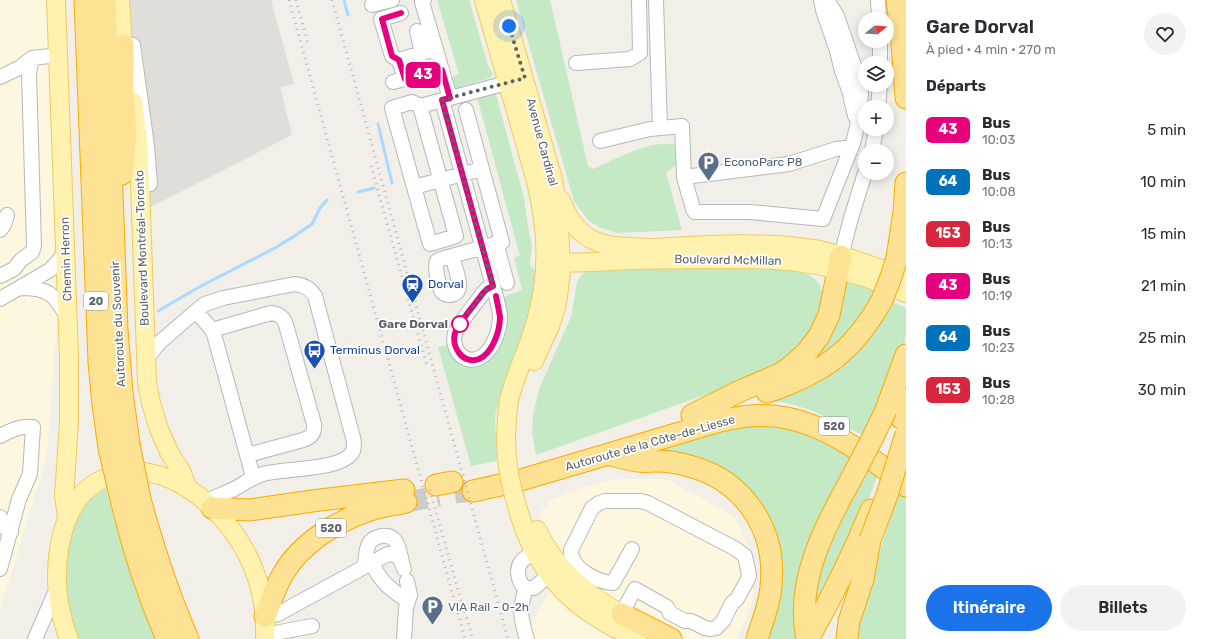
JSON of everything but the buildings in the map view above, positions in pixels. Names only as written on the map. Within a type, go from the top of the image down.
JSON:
[{"type":"highway","name":"Autoroute du Souvenir","points":[[85,0],[99,362],[103,405],[119,446],[131,501],[131,540],[147,590],[166,639]]},
{"type":"highway","name":"Autoroute du Souvenir","points":[[105,0],[114,250],[120,369],[124,409],[119,446]]},
{"type":"highway","points":[[897,0],[901,30],[906,98]]},
{"type":"highway","points":[[114,250],[126,137],[123,92],[128,45]]},
{"type":"highway","points":[[724,408],[794,382],[824,367],[842,353],[856,338],[872,317],[882,300],[891,277],[897,258],[904,212],[906,183]]},
{"type":"highway","points":[[692,415],[738,392],[780,374],[807,352],[819,336],[827,320],[832,303],[839,263]]},
{"type":"highway","points":[[900,415],[873,437],[821,539],[806,588],[804,620],[808,639],[823,626],[854,574],[870,540],[891,482],[900,415],[906,355]]},
{"type":"highway","name":"Autoroute de la Côte-de-Liesse","points":[[906,469],[885,454],[858,438],[823,420],[796,410],[766,406],[724,408],[692,415],[454,488],[514,482],[724,420],[752,416],[778,416],[800,421],[834,436],[869,458],[906,486]]},
{"type":"highway","points":[[823,626],[880,488],[900,415]]},
{"type":"highway","points":[[608,455],[638,461],[678,463],[700,469],[720,479],[734,489],[745,500],[763,527],[772,560],[770,597],[757,639]]},
{"type":"highway","name":"520","points":[[209,505],[249,510],[312,501],[405,496],[355,516],[326,531],[308,544],[291,562],[283,574],[265,630]]},
{"type":"highway","name":"Autoroute du Souvenir","points":[[131,501],[151,537],[163,575],[188,639]]},
{"type":"highway","points":[[847,639],[849,621],[863,579],[870,540]]},
{"type":"highway","points":[[618,621],[671,639]]},
{"type":"main road","name":"Chemin Herron","points":[[56,0],[68,318],[69,423],[64,496],[67,517]]},
{"type":"main road","name":"Boulevard Montréal-Toronto","points":[[120,0],[128,45],[137,132],[148,388],[156,421],[169,452],[181,471],[188,489]]},
{"type":"main road","name":"Avenue Cardinal","points":[[484,0],[553,179],[559,222],[553,257]]},
{"type":"main road","name":"Avenue Cardinal","points":[[501,0],[545,230],[553,257]]},
{"type":"main road","points":[[553,179],[567,215],[577,228],[586,236],[592,240],[607,245],[654,248]]},
{"type":"main road","name":"Boulevard McMillan","points":[[553,257],[654,248],[765,244],[814,249],[839,263],[906,293]]},
{"type":"main road","points":[[553,257],[559,286],[553,317],[526,380],[515,399],[517,423],[516,441],[518,491],[525,531],[534,551],[549,575],[565,592],[584,610],[602,622],[618,621]]},
{"type":"main road","name":"Boulevard McMillan","points":[[553,257],[769,259],[805,263],[839,263],[876,267],[906,278]]},
{"type":"main road","points":[[69,639],[62,618],[57,588],[58,550],[67,517],[75,503],[88,488],[97,482],[120,473],[138,471],[149,472],[175,481],[209,505],[223,519],[236,536],[252,564],[260,587],[265,630]]},
{"type":"main road","points":[[518,491],[530,512],[537,531],[555,560],[585,590],[604,604],[618,621],[637,639]]},
{"type":"street","points":[[372,6],[392,0]]},
{"type":"street","points":[[424,0],[422,2],[429,51]]},
{"type":"street","points":[[576,63],[630,59],[640,53],[639,0]]},
{"type":"street","points":[[656,0],[660,128]]},
{"type":"street","points":[[821,0],[823,10],[843,52]]},
{"type":"street","points":[[600,141],[642,131],[682,126],[684,177],[692,209],[695,212],[750,212],[823,219],[851,149],[857,127],[855,110],[842,71],[843,52],[826,0]]},
{"type":"street","points":[[878,0],[879,12]]},
{"type":"street","points":[[904,0],[906,7]]},
{"type":"street","points":[[401,13],[382,19],[392,56],[399,60],[429,51]]},
{"type":"street","points":[[417,32],[442,70],[446,99],[462,174],[493,286],[500,317],[495,340],[488,351],[481,357],[474,360],[466,358],[459,354],[455,347],[455,334],[483,293],[493,286]]},
{"type":"street","points":[[0,77],[19,68],[32,58],[59,55]]},
{"type":"street","points":[[0,276],[14,269],[21,260],[32,252],[34,246],[29,73],[32,58]]},
{"type":"street","points":[[399,60],[399,81],[442,70]]},
{"type":"street","points":[[420,106],[456,236],[430,244],[392,108],[412,102],[420,106],[516,80]]},
{"type":"street","points":[[452,256],[502,242],[466,110]]},
{"type":"street","points":[[684,177],[789,164],[836,149],[851,149]]},
{"type":"street","points":[[414,187],[482,169]]},
{"type":"street","points":[[839,263],[863,180]]},
{"type":"street","points":[[0,230],[4,227],[7,215]]},
{"type":"street","points":[[496,243],[507,283]]},
{"type":"street","points":[[0,299],[50,270],[61,258],[66,248]]},
{"type":"street","points":[[146,359],[159,343],[196,311],[205,304],[223,298],[295,284],[311,290],[318,302],[352,430],[354,444],[352,451],[348,457],[333,464],[312,468],[268,472],[253,477],[209,505]]},
{"type":"street","points":[[20,288],[34,288],[46,292],[56,300],[68,318]]},
{"type":"street","points":[[196,311],[212,330],[219,350],[253,477]]},
{"type":"street","points":[[212,330],[274,313],[284,319],[314,424],[314,433],[310,437],[303,440],[248,455]]},
{"type":"street","points":[[0,436],[23,426],[33,427],[31,469],[19,500],[0,569]]},
{"type":"street","points":[[618,621],[635,589],[667,607],[670,613],[685,621],[691,621],[708,629],[716,628],[721,623],[732,603],[738,599],[749,575],[745,556],[736,549],[648,503],[641,501],[605,500],[592,508],[571,553],[578,566],[588,575],[600,581],[613,583],[632,549]]},
{"type":"street","points":[[0,517],[6,529],[11,532]]},
{"type":"street","points":[[404,639],[406,613],[410,595],[399,546],[396,540],[389,536],[375,538],[371,541],[368,547],[368,564],[389,587],[408,600]]},
{"type":"street","points":[[534,551],[520,562],[518,569],[520,581],[524,587],[534,588],[549,575]]},
{"type":"street","points":[[265,630],[278,614],[382,557],[393,554],[396,555],[404,571]]},
{"type":"street","points":[[34,639],[57,588]]},
{"type":"street","points":[[526,588],[521,615],[527,639]]},
{"type":"street","points":[[265,630],[312,626]]},
{"type":"shaded area","points":[[0,0],[46,0],[56,240],[57,320],[47,456],[0,610]]},
{"type":"shaded area","points":[[127,0],[271,0],[294,84],[280,87],[292,135],[151,207],[148,207]]},
{"type":"shaded area","points":[[618,479],[667,479],[733,516],[750,551],[753,564],[754,583],[751,606],[736,639],[688,639],[641,616],[638,611],[606,595],[570,565],[542,523],[539,514],[553,499],[597,483]]},
{"type":"shaded area","points":[[550,591],[597,631],[613,639],[532,639],[529,629]]},
{"type":"green space","points":[[437,0],[469,0],[488,65],[493,74],[490,78],[456,88],[453,85],[452,77],[459,74]]},
{"type":"green space","points":[[516,0],[550,0],[588,166],[593,169],[632,151],[653,145],[674,144],[677,164],[666,173],[682,230],[617,233],[599,227],[588,220],[574,201]]},
{"type":"green space","points":[[495,91],[524,198],[532,246],[530,265],[535,270],[531,305],[527,322],[504,382],[495,416],[497,461],[471,466],[438,347],[449,345],[480,363],[501,298],[522,290],[514,257],[520,256],[477,97]]},
{"type":"green space","points":[[678,267],[790,269],[803,271],[815,279],[820,285],[825,305],[811,337],[776,366],[733,385],[536,455],[532,433],[533,415],[539,389],[571,317],[577,282],[582,274],[590,270]]},
{"type":"green space","points":[[846,280],[881,286],[855,328],[808,369]]},
{"type":"green space","points":[[891,302],[906,308],[906,336],[901,355],[867,437],[811,410],[787,403],[769,401]]},
{"type":"green space","points":[[730,422],[793,425],[856,455],[821,527],[804,639],[765,639],[761,510],[653,453],[652,449]]},
{"type":"green space","points":[[865,461],[879,472],[858,527],[808,618],[810,592]]},
{"type":"green space","points":[[106,488],[116,526],[140,602],[155,639],[79,639],[73,624],[66,590],[67,555],[70,538],[75,522],[83,508]]},
{"type":"green space","points":[[899,490],[906,497],[906,639],[852,639]]},
{"type":"waterway","points":[[344,0],[348,15]]},
{"type":"waterway","points":[[378,124],[392,183]]},
{"type":"waterway","points":[[358,192],[374,188]]},
{"type":"waterway","points":[[158,311],[201,286],[275,248],[296,235],[312,224],[320,208],[327,200]]},
{"type":"tunnel","points":[[455,493],[473,491]]},
{"type":"tunnel","points":[[406,502],[439,496]]},
{"type":"railway","points":[[289,0],[465,639]]},
{"type":"railway","points":[[296,0],[308,44]]},
{"type":"railway","points":[[332,0],[508,639]]},
{"type":"railway","points":[[371,166],[427,366]]},
{"type":"railway","points":[[430,490],[464,611]]},
{"type":"railway","points":[[463,606],[473,639]]},
{"type":"bus line","name":"43","points":[[401,13],[382,19],[392,56],[399,60],[405,79],[442,70],[450,98],[442,100],[493,286],[483,293],[457,329],[454,343],[457,351],[462,356],[474,360],[477,359],[488,351],[495,340],[500,317],[496,296]]},
{"type":"place","name":"EconoParc P8","points":[[709,182]]},
{"type":"place","name":"Dorval","points":[[412,304]]},
{"type":"place","name":"Gare Dorval","points":[[460,324]]},
{"type":"place","name":"Terminus Dorval","points":[[315,370]]},
{"type":"place","name":"VIA Rail - 0-2h","points":[[432,626]]},
{"type":"route","points":[[460,324],[483,293],[493,286],[442,100],[525,78],[509,26]]}]
